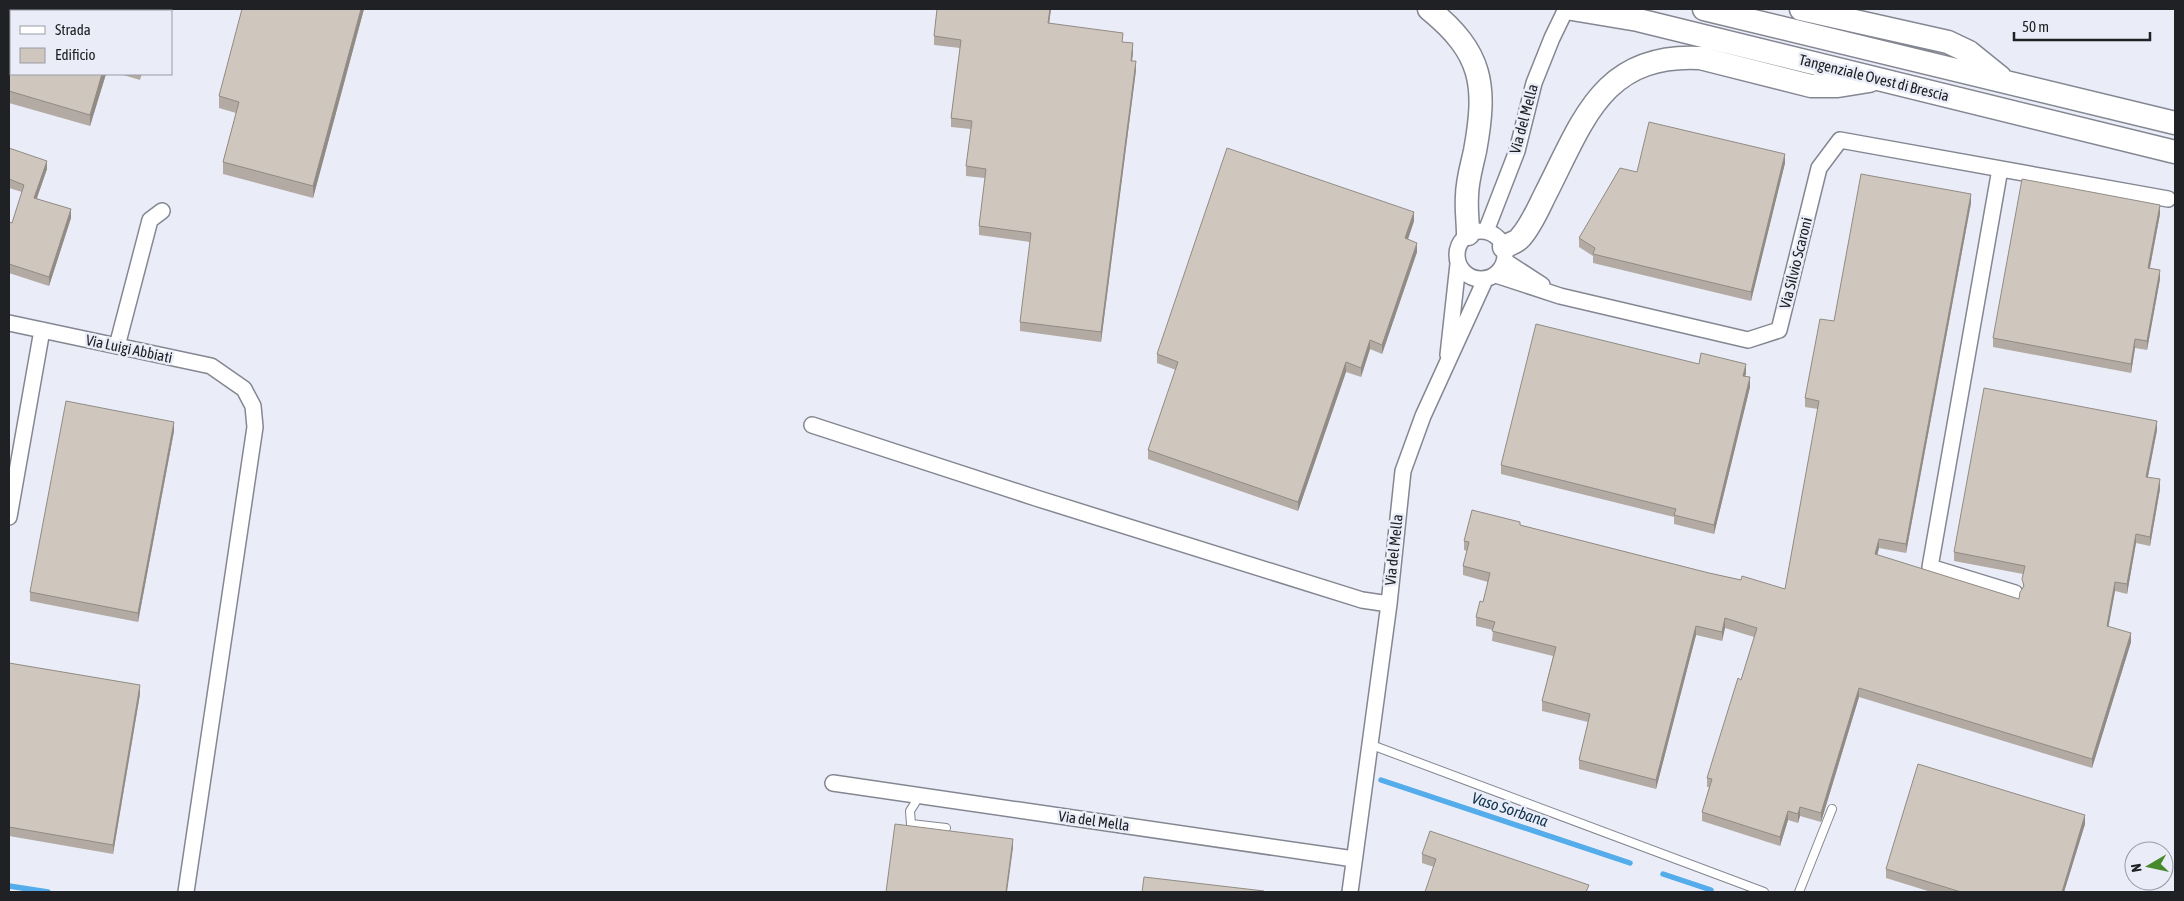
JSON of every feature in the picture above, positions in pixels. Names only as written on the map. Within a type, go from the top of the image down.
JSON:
[{"type":"main road","points":[[1429,9],[1447,24],[1464,45],[1474,65],[1481,91],[1481,115],[1466,195],[1477,233]]},
{"type":"main road","name":"Tangenziale Ovest di Brescia","points":[[1574,9],[1638,20],[2175,152]]},
{"type":"main road","name":"Tangenziale Ovest di Brescia","points":[[1704,9],[2175,123]]},
{"type":"main road","points":[[1801,9],[1948,42],[1969,52],[2005,81]]},
{"type":"main road","points":[[1504,254],[1520,239],[1538,210],[1574,138],[1595,102],[1612,83],[1644,64],[1683,57],[1700,58],[1811,86],[1838,86],[1881,79]]},
{"type":"street","name":"Via del Mella","points":[[1477,233],[1517,151],[1534,83],[1552,38],[1574,9]]},
{"type":"street","name":"Via Silvio Scaroni","points":[[1490,278],[1748,340],[1779,330],[1820,168],[1840,140],[2168,199]]},
{"type":"street","points":[[2000,169],[1930,567],[2015,593]]},
{"type":"street","points":[[117,346],[150,220],[162,211]]},
{"type":"street","points":[[1477,233],[1500,240],[1504,254],[1490,278],[1477,280],[1469,277],[1458,264],[1456,256],[1458,248],[1477,233]]},
{"type":"street","name":"Via Silvio Scaroni","points":[[1504,254],[1560,296]]},
{"type":"street","name":"Via del Mella","points":[[1446,369],[1458,264]]},
{"type":"street","name":"Via del Mella","points":[[1350,892],[1389,604],[1403,471],[1423,416],[1490,278]]},
{"type":"street","name":"Via Luigi Abbiati","points":[[9,323],[211,366],[244,389],[253,406],[255,427],[186,892]]},
{"type":"street","points":[[9,517],[42,330]]},
{"type":"street","points":[[812,425],[1045,501],[1362,600],[1389,604]]},
{"type":"street","name":"Via del Mella","points":[[834,783],[1354,859]]},
{"type":"lane","points":[[1369,744],[1764,892]]},
{"type":"lane","points":[[920,796],[910,811],[911,824],[946,828]]},
{"type":"lane","points":[[1799,892],[1832,809]]},
{"type":"building","points":[[9,9],[157,9],[10,10],[10,75],[102,75],[90,115],[9,91]]},
{"type":"building","points":[[242,9],[361,9],[313,186],[223,162],[239,102],[219,96]]},
{"type":"building","points":[[937,9],[1050,9],[1048,23],[1123,33],[1122,42],[1133,43],[1131,61],[1136,61],[1101,332],[1020,322],[1031,233],[979,226],[986,169],[966,166],[972,121],[951,118],[961,40],[934,36]]},
{"type":"building","points":[[1649,122],[1785,154],[1751,292],[1593,254],[1595,248],[1579,238],[1620,168],[1637,172]]},
{"type":"building","points":[[9,148],[47,161],[34,198],[71,209],[49,277],[9,264],[9,222],[12,223],[24,185],[9,179]]},
{"type":"building","points":[[1227,148],[1414,212],[1405,238],[1417,243],[1382,345],[1370,340],[1361,368],[1346,362],[1298,502],[1148,450],[1178,362],[1157,354]]},
{"type":"building","points":[[1861,174],[1971,194],[1906,544],[1879,539],[1875,554],[2019,599],[2020,592],[2024,586],[2022,579],[2025,566],[1954,552],[1984,388],[2157,421],[2146,477],[2160,479],[2150,537],[2136,534],[2127,584],[2115,582],[2107,626],[2131,633],[2092,759],[1859,688],[1821,813],[1800,807],[1798,814],[1788,811],[1780,837],[1702,812],[1712,779],[1707,778],[1738,678],[1741,680],[1757,628],[1725,618],[1722,632],[1696,626],[1656,780],[1579,760],[1590,714],[1542,701],[1556,647],[1492,631],[1495,622],[1476,617],[1480,601],[1483,602],[1490,573],[1463,566],[1469,542],[1464,541],[1472,510],[1520,522],[1520,525],[1709,573],[1741,580],[1742,576],[1785,589],[1819,401],[1805,398],[1820,319],[1834,321]]},
{"type":"building","points":[[2022,179],[2160,205],[2148,268],[2160,270],[2147,341],[2135,339],[2131,364],[1993,338]]},
{"type":"building","points":[[1536,324],[1699,364],[1701,353],[1746,364],[1743,376],[1750,377],[1714,525],[1674,515],[1676,509],[1501,465]]},
{"type":"building","points":[[66,401],[174,422],[138,613],[30,592]]},
{"type":"building","points":[[9,663],[140,685],[113,845],[9,827]]},
{"type":"building","points":[[1918,764],[2085,815],[2062,892],[1961,892],[1886,869]]},
{"type":"building","points":[[895,824],[1013,839],[1006,892],[886,892]]},
{"type":"building","points":[[1430,831],[1589,885],[1586,892],[1425,892],[1436,859],[1422,854]]},
{"type":"building","points":[[1144,877],[1264,891],[1264,892],[1142,892]]},
{"type":"waterway","name":"Vaso Sorbana","points":[[1381,780],[1630,863]]},
{"type":"waterway","name":"Vaso Sorbana","points":[[1663,874],[1711,890]]},
{"type":"waterway","name":"Vaso Sorbana","points":[[9,886],[48,892]]}]
